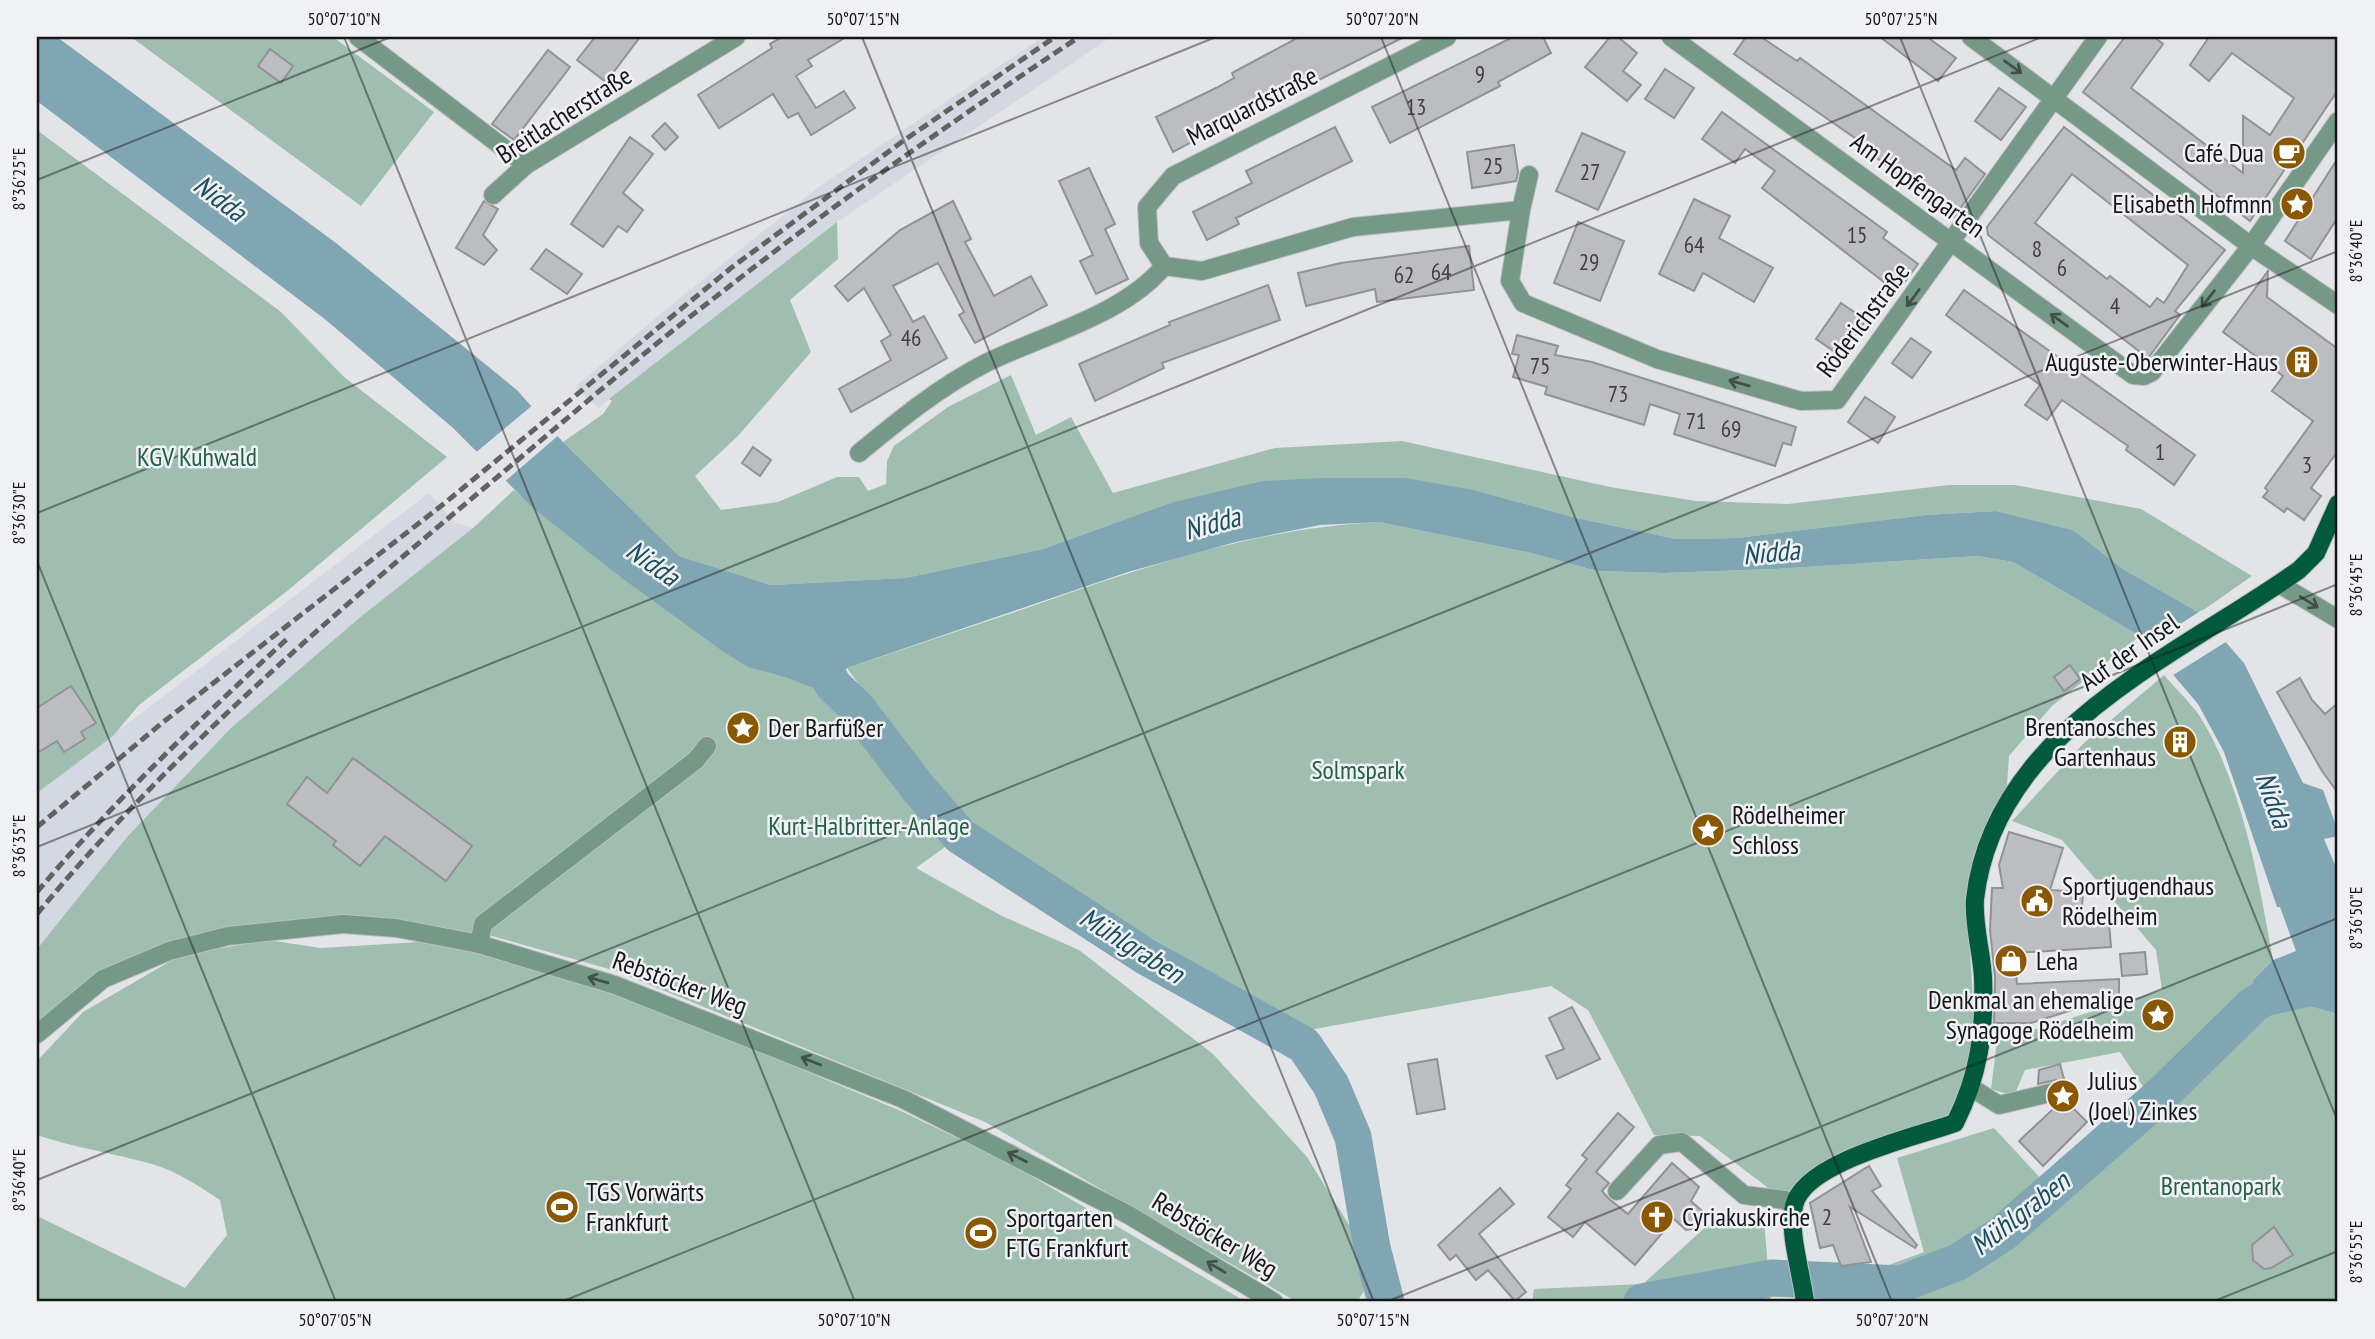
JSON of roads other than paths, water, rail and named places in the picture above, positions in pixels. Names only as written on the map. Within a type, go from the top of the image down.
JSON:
[{"type":"main road","name":"Auf der Insel","points":[[1794,1206],[1804,1186],[1849,1159],[1955,1122],[1972,1088],[1982,1039],[1983,978],[1975,902],[1983,855],[2005,802],[2069,726],[2159,662],[2279,584],[2316,553],[2338,504]]},
{"type":"main road","points":[[1794,1206],[1794,1228],[1804,1298]]},
{"type":"street","points":[[358,37],[526,165]]},
{"type":"street","name":"Breitlacherstraße","points":[[493,195],[526,165],[736,37]]},
{"type":"street","name":"Marquardstraße","points":[[1164,266],[1149,243],[1147,207],[1172,176],[1447,37]]},
{"type":"street","name":"Am Hopfengarten","points":[[1671,37],[2133,375],[2144,376],[2152,372],[2250,246]]},
{"type":"street","points":[[1971,37],[2250,246],[2338,305]]},
{"type":"street","name":"Röderichstraße","points":[[1521,210],[1510,281],[1523,303],[1657,359],[1801,401],[1836,400],[1953,243],[2098,37]]},
{"type":"street","points":[[2250,246],[2338,121]]},
{"type":"street","points":[[859,453],[918,404],[984,364],[1125,301],[1151,283],[1164,266],[1202,271],[1353,227],[1521,210],[1530,175]]},
{"type":"street","points":[[2279,584],[2338,619]]},
{"type":"street","points":[[479,944],[483,925],[696,760],[707,746]]},
{"type":"street","name":"Rebstöcker Weg","points":[[37,1034],[103,979],[169,951],[228,936],[343,924],[396,928],[479,944],[615,985],[903,1099],[1127,1213],[1274,1302]]},
{"type":"street","points":[[1972,1088],[1998,1105],[2059,1091]]},
{"type":"street","points":[[1618,1191],[1660,1145],[1682,1142],[1744,1195],[1785,1200],[1794,1206]]},
{"type":"water","name":"Nidda","points":[[37,37],[57,37],[336,243],[517,390],[563,442],[679,556],[771,585],[905,578],[1043,549],[1170,503],[1263,481],[1321,478],[1405,478],[1474,490],[1577,518],[1676,539],[1738,538],[1925,515],[1996,511],[2073,530],[2123,569],[2201,614],[2244,663],[2303,783],[2323,790],[2338,831],[2338,836],[2324,839],[2338,872],[2338,1014],[2294,1002],[2273,1007],[2252,981],[2273,960],[2296,951],[2280,907],[2277,907],[2224,752],[2198,704],[2140,636],[2013,562],[1978,556],[1775,569],[1664,573],[1597,571],[1531,553],[1379,522],[1320,525],[1236,542],[1128,572],[847,668],[833,685],[818,690],[748,667],[624,580],[532,507],[453,428],[326,320],[37,101]]},
{"type":"waterway","name":"Mühlgraben","points":[[810,642],[833,685],[857,708],[919,789],[960,836],[1145,956],[1304,1045],[1331,1085],[1353,1137],[1372,1248],[1386,1302]]},
{"type":"waterway","name":"Mühlgraben","points":[[1642,1302],[1772,1278],[1901,1284],[1958,1262],[2002,1234],[2160,1096],[2253,1005],[2264,998],[2338,981]]},
{"type":"railway","points":[[37,827],[162,723],[441,506],[731,268],[903,141],[1055,37]]},
{"type":"railway","points":[[37,914],[88,855],[196,743],[311,636],[429,534],[633,363],[765,259],[898,161],[1079,37]]},
{"type":"railway","points":[[37,892],[96,825],[158,761],[288,638]]},
{"type":"place","name":"Café Dua","points":[[2289,153]]},
{"type":"place","name":"Elisabeth Hofmnn","points":[[2297,204]]},
{"type":"place","name":"Auguste-Oberwinter-Haus","points":[[2302,362]]},
{"type":"place","name":"Der Barfüßer","points":[[743,728]]},
{"type":"place","name":"Brentanosches Gartenhaus","points":[[2180,742]]},
{"type":"place","name":"Rödelheimer Schloss","points":[[1708,830]]},
{"type":"place","name":"Sportjugendhaus Rödelheim","points":[[2037,901]]},
{"type":"place","name":"Leha","points":[[2011,961]]},
{"type":"place","name":"Denkmal an ehemalige Synagoge Rödelheim","points":[[2158,1015]]},
{"type":"place","name":"Julius (Joel) Zinkes","points":[[2063,1096]]},
{"type":"place","name":"TGS Vorwärts Frankfurt","points":[[562,1207]]},
{"type":"place","name":"Cyriakuskirche","points":[[1657,1217]]},
{"type":"place","name":"Sportgarten FTG Frankfurt","points":[[981,1233]]},
{"type":"park label","name":"KGV Kuhwald","points":[[197,457]]},
{"type":"park label","name":"Solmspark","points":[[1358,770]]},
{"type":"park label","name":"Kurt-Halbritter-Anlage","points":[[869,826]]},
{"type":"park label","name":"Brentanopark","points":[[2221,1186]]}]
